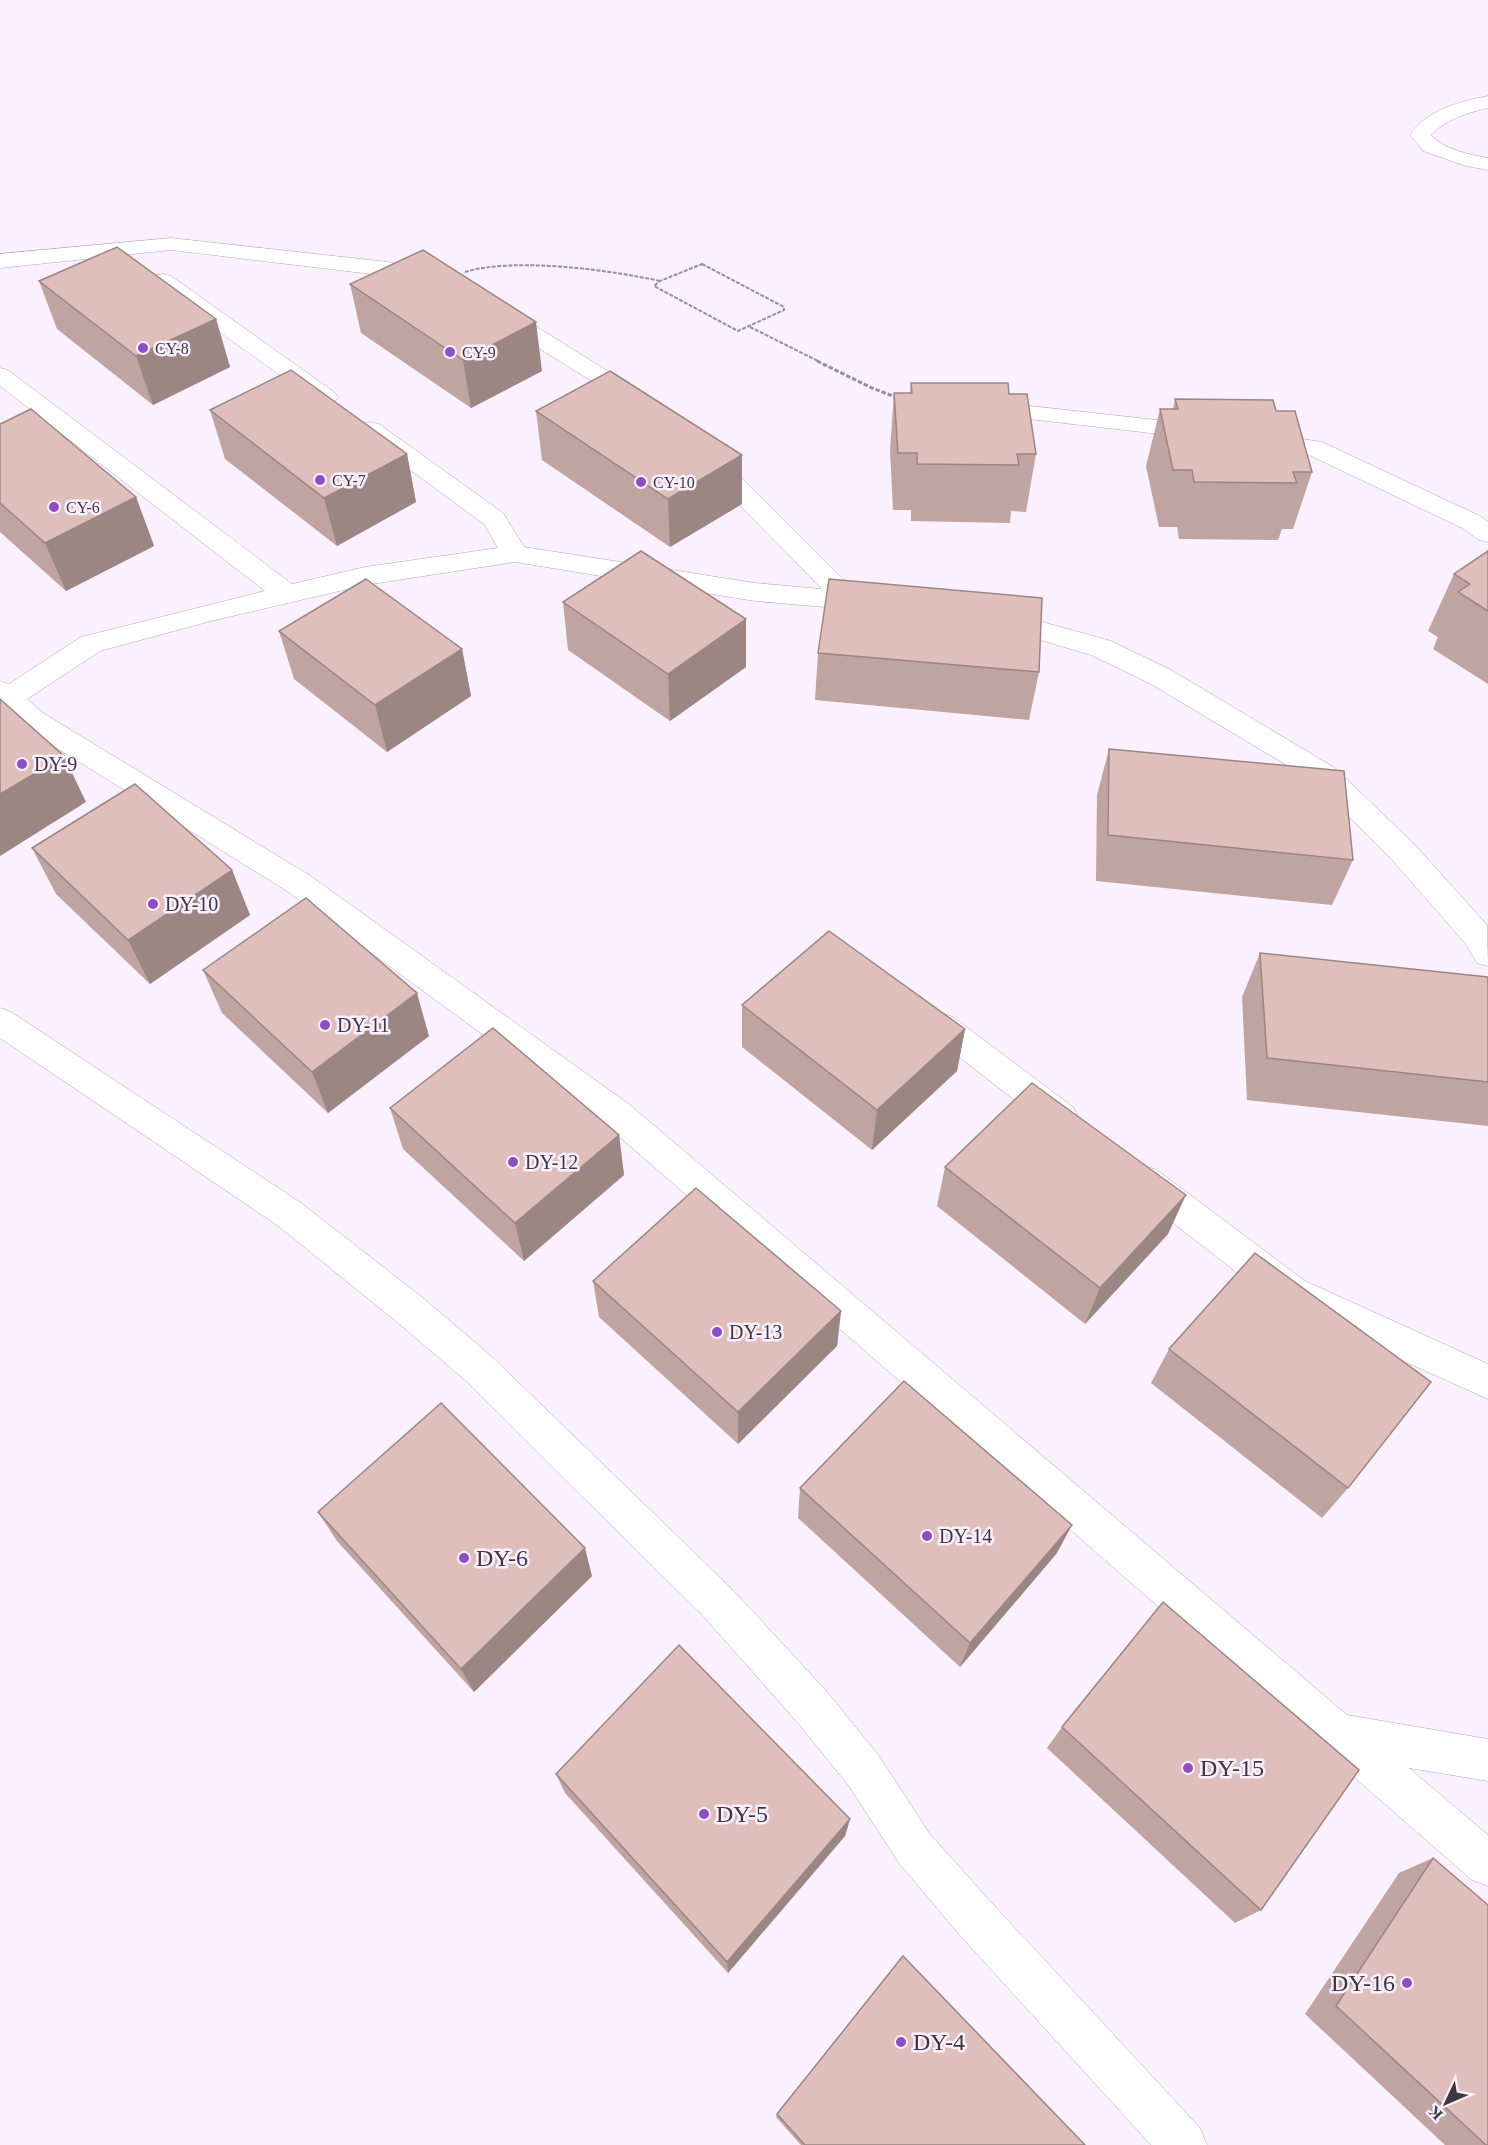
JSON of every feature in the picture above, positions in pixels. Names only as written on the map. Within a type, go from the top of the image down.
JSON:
[{"type":"street","points":[[1488,102],[1465,107],[1428,124],[1420,135],[1430,147],[1473,162],[1488,164]]},
{"type":"street","points":[[0,261],[171,244],[388,269],[421,274],[442,282]]},
{"type":"street","points":[[117,249],[494,519],[515,554]]},
{"type":"street","points":[[485,305],[606,380],[653,417]]},
{"type":"street","points":[[0,375],[287,594]]},
{"type":"street","points":[[903,399],[1128,422],[1313,447],[1471,522],[1488,534]]},
{"type":"street","points":[[690,447],[727,477],[847,599]]},
{"type":"street","points":[[897,606],[847,599],[755,592],[515,554],[365,576],[91,644],[4,694],[33,720],[297,883],[618,1115],[1488,1864]]},
{"type":"street","points":[[973,618],[1028,627],[1101,648],[1161,677],[1325,775],[1404,853],[1476,934],[1488,954]]},
{"type":"street","points":[[0,1021],[289,1214],[410,1310],[478,1368],[719,1604],[806,1699],[864,1772],[914,1848],[974,1917],[1183,2145]]},
{"type":"street","points":[[942,1026],[1084,1134]]},
{"type":"street","points":[[1122,1163],[1292,1293],[1488,1382]]},
{"type":"street","points":[[1338,1735],[1488,1760]]},
{"type":"path","points":[[702,264],[707,265],[784,307],[780,313],[738,331],[654,286],[660,281],[702,264]]},
{"type":"path","points":[[442,282],[471,270],[544,267],[606,271],[660,281]]},
{"type":"path","points":[[750,327],[872,388],[903,399]]},
{"type":"building","points":[[117,247],[216,319],[136,356],[39,281]]},
{"type":"building","points":[[423,250],[536,322],[463,360],[350,284]]},
{"type":"building","points":[[291,370],[407,454],[324,498],[210,410]]},
{"type":"building","points":[[610,371],[742,455],[668,499],[536,411]]},
{"type":"building","points":[[911,383],[1008,383],[1009,394],[1027,394],[1036,454],[1017,454],[1019,465],[917,464],[917,453],[898,453],[894,393],[912,393]]},
{"type":"building","points":[[1175,399],[1273,400],[1276,411],[1295,411],[1312,472],[1293,472],[1297,483],[1194,482],[1192,470],[1173,470],[1160,409],[1178,409]]},
{"type":"building","points":[[31,409],[136,497],[45,543],[0,503],[0,424]]},
{"type":"building","points":[[641,551],[746,619],[668,674],[563,602]]},
{"type":"building","points":[[1488,551],[1488,611],[1458,592],[1470,584],[1454,574]]},
{"type":"building","points":[[366,579],[462,649],[375,705],[279,631]]},
{"type":"building","points":[[829,579],[1042,598],[1039,672],[818,653]]},
{"type":"building","points":[[0,699],[64,756],[0,794]]},
{"type":"building","points":[[1109,749],[1344,771],[1353,860],[1108,835]]},
{"type":"building","points":[[135,784],[232,870],[128,940],[32,848]]},
{"type":"building","points":[[306,898],[417,993],[312,1072],[203,970]]},
{"type":"building","points":[[829,931],[965,1029],[877,1110],[742,1005]]},
{"type":"building","points":[[1260,953],[1488,977],[1488,1082],[1267,1058]]},
{"type":"building","name":"DY-12","points":[[493,1028],[619,1135],[515,1223],[390,1108]]},
{"type":"building","points":[[1032,1083],[1186,1195],[1100,1288],[945,1167]]},
{"type":"building","name":"DY-13","points":[[696,1188],[841,1311],[738,1412],[593,1281]]},
{"type":"building","points":[[1255,1253],[1431,1382],[1348,1488],[1169,1349]]},
{"type":"building","name":"DY-14","points":[[904,1381],[1072,1525],[970,1643],[800,1488]]},
{"type":"building","name":"DY-6","points":[[441,1403],[585,1548],[461,1669],[318,1512]]},
{"type":"building","name":"DY-15","points":[[1163,1602],[1359,1770],[1261,1910],[1062,1727]]},
{"type":"building","name":"DY-5","points":[[679,1645],[850,1819],[727,1962],[556,1774]]},
{"type":"building","name":"DY-16","points":[[1433,1858],[1488,1905],[1488,2145],[1336,2006]]},
{"type":"building","name":"DY-4","points":[[903,1956],[1085,2145],[805,2145],[777,2114]]},
{"type":"place","name":"CY-8","points":[[143,348]]},
{"type":"place","name":"CY-9","points":[[450,352]]},
{"type":"place","name":"CY-7","points":[[320,480]]},
{"type":"place","name":"CY-10","points":[[641,482]]},
{"type":"place","name":"CY-6","points":[[54,507]]},
{"type":"place","name":"DY-9","points":[[22,764]]},
{"type":"place","name":"DY-10","points":[[153,904]]},
{"type":"place","name":"DY-11","points":[[325,1025]]},
{"type":"place","name":"DY-12","points":[[513,1162]]},
{"type":"place","name":"DY-13","points":[[717,1332]]},
{"type":"place","name":"DY-14","points":[[927,1536]]},
{"type":"place","name":"DY-6","points":[[464,1558]]},
{"type":"place","name":"DY-15","points":[[1188,1768]]},
{"type":"place","name":"DY-5","points":[[704,1814]]},
{"type":"place","name":"DY-16","points":[[1407,1983]]},
{"type":"place","name":"DY-4","points":[[901,2042]]}]
